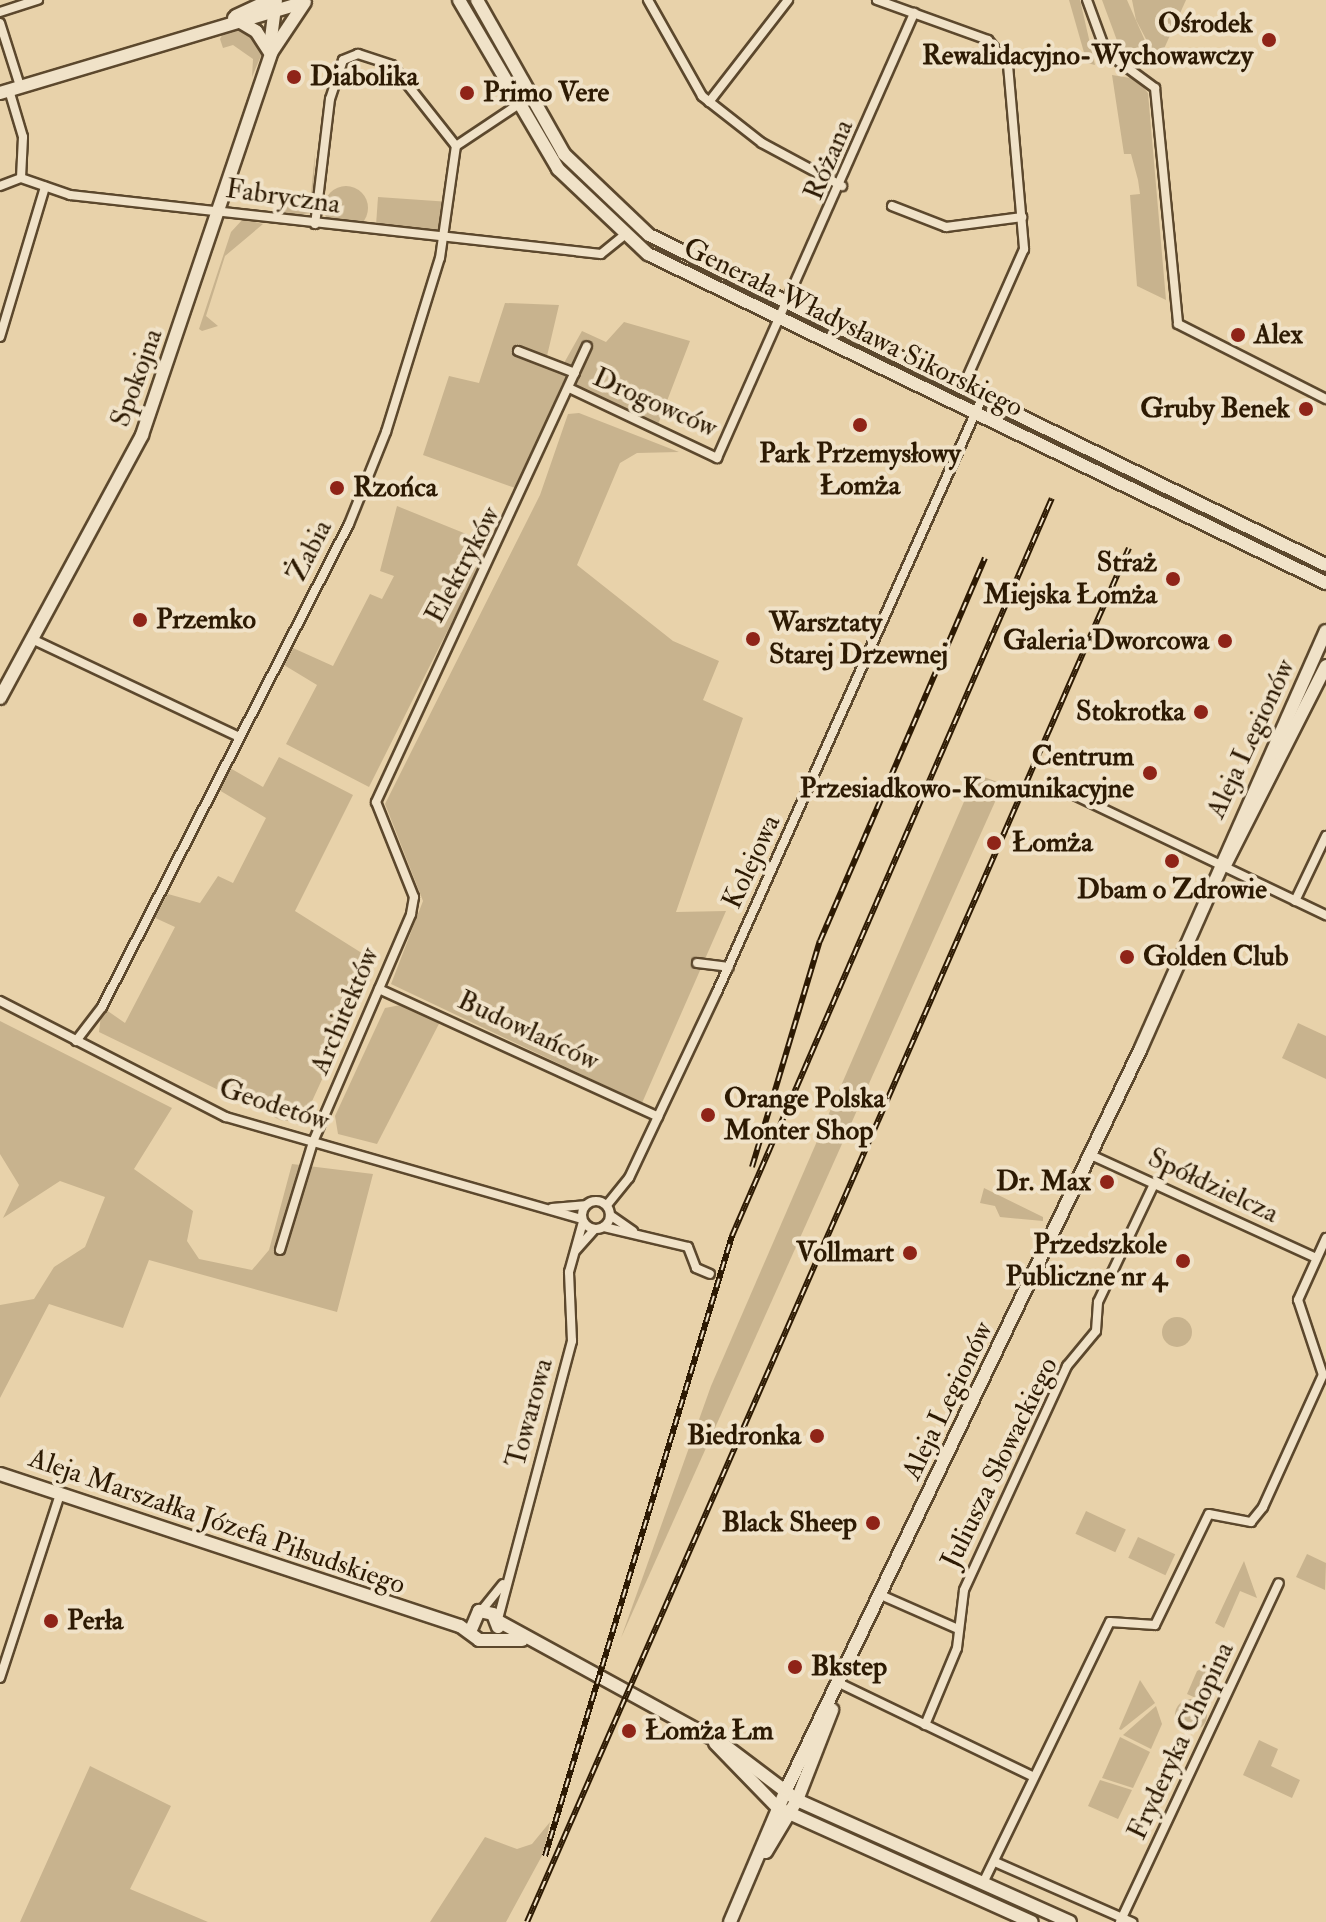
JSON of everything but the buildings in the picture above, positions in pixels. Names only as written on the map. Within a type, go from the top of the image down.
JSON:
[{"type":"main road","name":"Generała Władysława Sikorskiego","points":[[459,0],[516,106],[570,185],[623,236],[777,319],[1326,583]]},
{"type":"main road","name":"Generała Władysława Sikorskiego","points":[[477,0],[532,107],[601,196],[682,255],[1326,565]]},
{"type":"main road","points":[[10,90],[274,3],[309,1]]},
{"type":"main road","name":"Spokojna","points":[[271,53],[309,1]]},
{"type":"main road","name":"Spokojna","points":[[0,698],[136,448],[220,210],[271,53],[274,3]]},
{"type":"main road","points":[[233,18],[256,31],[271,53]]},
{"type":"main road","name":"Aleja Legionów","points":[[730,1922],[784,1811],[786,1790],[839,1689],[1091,1155],[1223,867],[1326,631]]},
{"type":"main road","name":"Aleja Legionów","points":[[1223,867],[1239,848],[1326,666]]},
{"type":"main road","name":"Aleja Marszałka Józefa Piłsudskiego","points":[[0,1474],[470,1632],[482,1640],[494,1636],[537,1641]]},
{"type":"main road","points":[[470,1632],[477,1612]]},
{"type":"main road","name":"Aleja Marszałka Józefa Piłsudskiego","points":[[420,1615],[477,1612],[498,1620],[715,1743],[797,1800],[1070,1922]]},
{"type":"main road","points":[[494,1636],[498,1620]]},
{"type":"main road","name":"Aleja Legionów","points":[[784,1811],[797,1800],[839,1689]]},
{"type":"main road","name":"Aleja Marszałka Józefa Piłsudskiego","points":[[715,1743],[784,1811],[1032,1922]]},
{"type":"street","points":[[0,12],[38,0]]},
{"type":"street","points":[[648,0],[683,73],[709,102],[776,152],[842,186]]},
{"type":"street","points":[[709,102],[788,0]]},
{"type":"street","points":[[877,0],[982,37],[1003,53],[1022,217],[1023,255],[962,389]]},
{"type":"street","points":[[1087,0],[1106,52],[1155,88],[1178,324],[1326,399]]},
{"type":"street","name":"Różana","points":[[777,319],[789,306],[914,13]]},
{"type":"street","points":[[0,23],[10,90],[23,137],[21,178],[0,186]]},
{"type":"street","points":[[315,224],[330,99],[346,57],[358,54],[400,69],[456,146],[516,106]]},
{"type":"street","name":"Żabia","points":[[76,1041],[102,1007],[373,468],[444,240],[456,146]]},
{"type":"street","name":"Fabryczna","points":[[21,178],[82,198],[220,210],[444,240],[601,254],[623,236]]},
{"type":"street","points":[[0,337],[45,187]]},
{"type":"street","points":[[892,206],[946,227],[1022,217]]},
{"type":"street","name":"Drogowców","points":[[569,388],[717,458],[777,319]]},
{"type":"street","name":"Elektryków","points":[[414,897],[376,802],[587,346]]},
{"type":"street","points":[[518,351],[575,373]]},
{"type":"street","name":"Kolejowa","points":[[607,1205],[629,1178],[729,967],[982,398]]},
{"type":"street","points":[[32,639],[239,737]]},
{"type":"street","points":[[1051,784],[1326,915]]},
{"type":"street","points":[[1295,901],[1326,836]]},
{"type":"street","name":"Architektów","points":[[280,1250],[313,1142],[379,989],[414,897]]},
{"type":"street","points":[[697,963],[729,967]]},
{"type":"street","name":"Budowlańców","points":[[379,989],[658,1117]]},
{"type":"street","name":"Geodetów","points":[[0,1001],[226,1117],[552,1208],[600,1228]]},
{"type":"street","name":"Spółdzielcza","points":[[1091,1155],[1316,1258]]},
{"type":"street","name":"Juliusza Słowackiego","points":[[925,1725],[958,1629],[964,1590],[1067,1366],[1096,1331],[1096,1306],[1154,1184]]},
{"type":"street","name":"Towarowa","points":[[498,1620],[504,1584],[572,1341],[575,1251],[585,1205]]},
{"type":"street","points":[[552,1208],[607,1205],[610,1215],[634,1231]]},
{"type":"street","points":[[575,1251],[610,1215]]},
{"type":"street","points":[[600,1228],[634,1231],[688,1247],[696,1268],[710,1274]]},
{"type":"street","points":[[983,1883],[1110,1622],[1155,1625],[1209,1514],[1251,1522],[1263,1507],[1323,1375],[1299,1305],[1326,1238]]},
{"type":"street","points":[[0,1678],[60,1494]]},
{"type":"street","name":"Fryderyka Chopina","points":[[1121,1920],[1279,1583]]},
{"type":"street","name":"Towarowa","points":[[477,1612],[504,1584]]},
{"type":"street","points":[[883,1596],[958,1629]]},
{"type":"street","points":[[839,1689],[925,1725],[1034,1777]]},
{"type":"street","points":[[995,1862],[1121,1920],[1132,1922]]},
{"type":"shaded area","points":[[1069,0],[1080,0],[1095,65],[1087,63]]},
{"type":"shaded area","points":[[1102,0],[1127,0],[1154,61],[1149,68],[1122,54]]},
{"type":"shaded area","points":[[1132,0],[1186,0],[1158,62],[1136,20]]},
{"type":"shaded area","points":[[248,28],[263,51],[252,77],[253,59],[233,45],[223,48],[220,39],[225,30]]},
{"type":"shaded area","points":[[1112,75],[1136,79],[1148,93],[1166,300],[1137,286],[1130,195],[1140,194],[1131,154],[1124,154]]},
{"type":"shaded area","points":[[315,153],[313,213],[282,216],[284,194],[310,204]]},
{"type":"shaded area","points":[[346,186],[361,193],[368,208],[361,223],[346,230],[331,223],[324,208],[331,193]]},
{"type":"shaded area","points":[[378,197],[443,202],[441,230],[376,226]]},
{"type":"shaded area","points":[[243,219],[263,224],[225,256],[206,316],[218,326],[202,331],[199,329],[231,232]]},
{"type":"shaded area","points":[[505,303],[559,305],[547,356],[564,363],[582,331],[606,342],[624,322],[690,341],[657,427],[562,384],[518,489],[423,455],[449,376],[479,383]]},
{"type":"shaded area","points":[[579,413],[679,452],[637,453],[620,463],[577,565],[673,641],[719,661],[703,700],[743,718],[676,912],[726,911],[642,1103],[391,984],[423,901],[385,804],[540,495],[568,414]]},
{"type":"shaded area","points":[[397,506],[491,544],[369,787],[286,744],[317,685],[284,665],[293,648],[333,666],[370,594],[382,599],[394,576],[380,571]]},
{"type":"shaded area","points":[[279,757],[353,795],[295,911],[376,962],[302,1123],[280,1120],[99,1032],[102,1007],[125,1023],[175,927],[151,916],[168,894],[200,903],[218,876],[233,883],[266,818],[219,790],[230,768],[263,787]]},
{"type":"shaded area","points":[[976,774],[1003,784],[621,1638],[711,1386]]},
{"type":"shaded area","points":[[411,1003],[443,1016],[377,1144],[338,1134],[335,1116],[385,1008]]},
{"type":"shaded area","points":[[0,1021],[172,1108],[134,1169],[193,1211],[187,1241],[199,1259],[252,1270],[269,1250],[292,1164],[373,1174],[337,1312],[149,1260],[123,1328],[49,1304],[0,1398],[0,1305],[34,1299],[54,1267],[85,1247],[105,1197],[60,1181],[3,1218],[19,1185],[0,1154]]},
{"type":"shaded area","points":[[1298,1023],[1326,1036],[1326,1079],[1282,1058]]},
{"type":"shaded area","points":[[984,1188],[1043,1217],[1043,1221],[1000,1217],[995,1206],[980,1203]]},
{"type":"shaded area","points":[[1177,1317],[1187,1322],[1192,1332],[1187,1342],[1177,1347],[1167,1342],[1162,1332],[1167,1322]]},
{"type":"shaded area","points":[[1086,1511],[1126,1530],[1115,1552],[1075,1534]]},
{"type":"shaded area","points":[[1138,1537],[1175,1554],[1165,1575],[1128,1558]]},
{"type":"shaded area","points":[[1307,1554],[1326,1563],[1325,1590],[1296,1577]]},
{"type":"shaded area","points":[[1244,1561],[1257,1598],[1240,1591],[1224,1628],[1215,1623]]},
{"type":"shaded area","points":[[1233,1654],[1209,1704],[1187,1694],[1197,1671]]},
{"type":"shaded area","points":[[1140,1680],[1155,1703],[1121,1730],[1119,1729]]},
{"type":"shaded area","points":[[1191,1699],[1202,1704],[1207,1715],[1202,1726],[1191,1731],[1180,1726],[1175,1715],[1180,1704]]},
{"type":"shaded area","points":[[1156,1706],[1162,1724],[1151,1749],[1123,1735]]},
{"type":"shaded area","points":[[1120,1737],[1150,1752],[1133,1788],[1102,1778]]},
{"type":"shaded area","points":[[1259,1740],[1278,1749],[1271,1766],[1300,1780],[1292,1798],[1243,1775]]},
{"type":"shaded area","points":[[90,1766],[171,1806],[130,1889],[208,1922],[20,1922]]},
{"type":"shaded area","points":[[1100,1780],[1132,1790],[1118,1819],[1088,1806]]},
{"type":"shaded area","points":[[550,1822],[544,1852],[506,1922],[430,1922],[485,1837],[517,1849],[532,1844]]},
{"type":"railway","points":[[545,1856],[732,1236],[1052,498]]},
{"type":"railway","points":[[527,1922],[1129,548]]},
{"type":"railway","points":[[752,1167],[820,941],[985,558]]},
{"type":"place","name":"Ośrodek Rewalidacyjno-Wychowawczy","points":[[1269,40]]},
{"type":"place","name":"Diabolika","points":[[294,77]]},
{"type":"place","name":"Primo Vere","points":[[467,93]]},
{"type":"place","name":"Alex","points":[[1238,335]]},
{"type":"place","name":"Gruby Benek","points":[[1306,409]]},
{"type":"place","name":"Park Przemysłowy Łomża","points":[[860,425]]},
{"type":"place","name":"Rzońca","points":[[337,488]]},
{"type":"place","name":"Straż Miejska Łomża","points":[[1173,579]]},
{"type":"place","name":"Przemko","points":[[140,620]]},
{"type":"place","name":"Warsztaty Starej Drzewnej","points":[[753,639]]},
{"type":"place","name":"Galeria Dworcowa","points":[[1225,641]]},
{"type":"place","name":"Stokrotka","points":[[1201,712]]},
{"type":"place","name":"Centrum Przesiadkowo-Komunikacyjne","points":[[1150,773]]},
{"type":"place","name":"Łomża","points":[[994,843]]},
{"type":"place","name":"Dbam o Zdrowie","points":[[1172,861]]},
{"type":"place","name":"Golden Club","points":[[1127,957]]},
{"type":"place","name":"Orange Polska Monter Shop","points":[[708,1115]]},
{"type":"place","name":"Dr. Max","points":[[1107,1182]]},
{"type":"place","name":"Vollmart","points":[[910,1253]]},
{"type":"place","name":"Przedszkole Publiczne nr 4","points":[[1183,1261]]},
{"type":"place","name":"Biedronka","points":[[817,1436]]},
{"type":"place","name":"Black Sheep","points":[[873,1523]]},
{"type":"place","name":"Perła","points":[[51,1621]]},
{"type":"place","name":"Bkstep","points":[[795,1667]]},
{"type":"place","name":"Łomża Łm","points":[[629,1731]]}]
